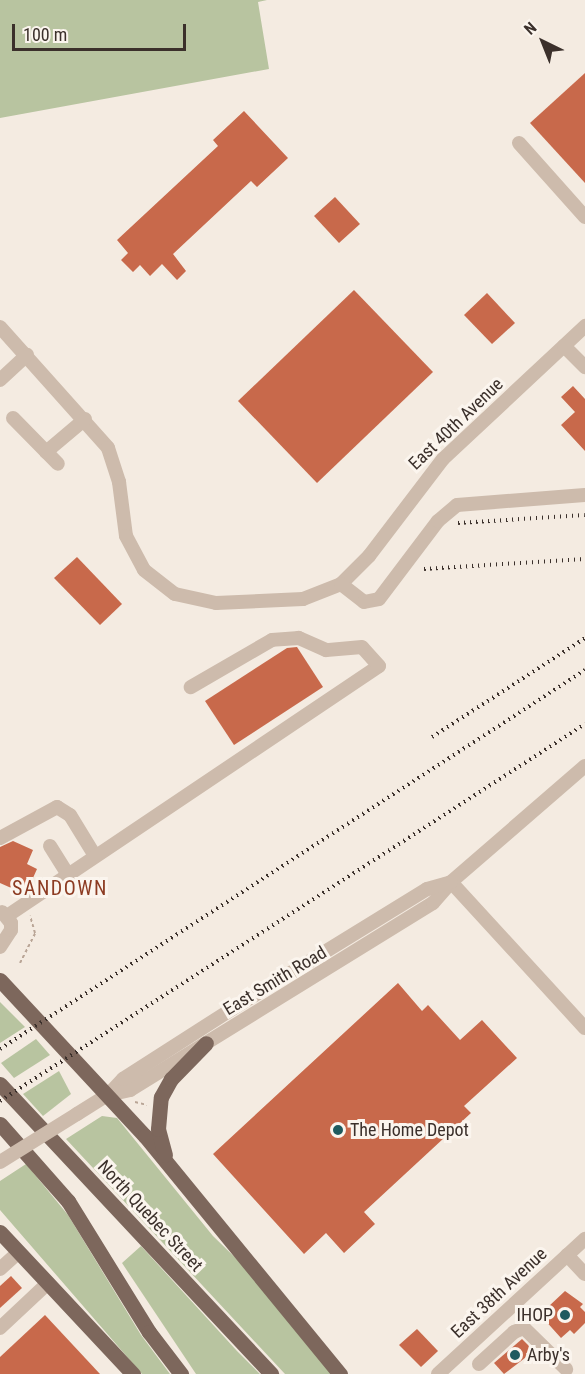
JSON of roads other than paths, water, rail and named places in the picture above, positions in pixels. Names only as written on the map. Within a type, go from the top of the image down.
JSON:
[{"type":"main road","points":[[0,980],[108,1095],[340,1374]]},
{"type":"main road","points":[[171,1169],[158,1129],[161,1097],[171,1079],[206,1043]]},
{"type":"main road","name":"North Quebec Street","points":[[0,1084],[271,1374]]},
{"type":"main road","points":[[0,1124],[68,1201],[150,1332],[181,1374]]},
{"type":"main road","points":[[0,1232],[131,1373]]},
{"type":"street","points":[[519,143],[585,217]]},
{"type":"street","name":"East 40th Avenue","points":[[341,584],[369,556],[437,465],[585,326]]},
{"type":"street","points":[[0,327],[85,418],[112,459],[124,525],[134,555],[151,577],[166,590],[193,601],[216,603],[303,598],[341,584],[364,602],[379,599],[438,521],[457,505],[585,495]]},
{"type":"street","points":[[564,346],[585,367]]},
{"type":"street","points":[[0,380],[27,355]]},
{"type":"street","points":[[13,418],[58,464]]},
{"type":"street","points":[[46,452],[85,418]]},
{"type":"street","points":[[0,946],[11,930],[3,913],[22,905],[68,875],[379,666],[362,647],[326,650],[299,638],[272,640],[191,687]]},
{"type":"street","name":"East Smith Road","points":[[108,1095],[130,1090],[433,903],[451,882],[585,766]]},
{"type":"street","points":[[0,838],[52,808],[61,808],[70,815],[95,856]]},
{"type":"street","points":[[50,846],[68,875]]},
{"type":"street","points":[[451,882],[585,1028]]},
{"type":"street","name":"East Smith Road","points":[[0,1162],[108,1095],[123,1079],[232,1009],[427,889],[451,882]]},
{"type":"street","name":"East 38th Avenue","points":[[438,1374],[585,1239]]},
{"type":"street","points":[[0,1269],[19,1252]]},
{"type":"street","points":[[567,1255],[585,1274]]},
{"type":"street","points":[[0,1328],[48,1283]]},
{"type":"street","points":[[479,1364],[514,1332],[524,1328],[566,1368]]},
{"type":"railway","points":[[458,523],[585,515]]},
{"type":"railway","points":[[424,569],[585,559]]},
{"type":"railway","points":[[432,737],[585,638]]},
{"type":"railway","points":[[0,1049],[585,670]]},
{"type":"railway","points":[[0,1101],[585,724]]},
{"type":"place","name":"The Home Depot","points":[[338,1130]]},
{"type":"place","name":"IHOP","points":[[565,1315]]},
{"type":"place","name":"Arby's","points":[[515,1355]]},
{"type":"district","name":"SANDOWN","points":[[60,888]]}]
